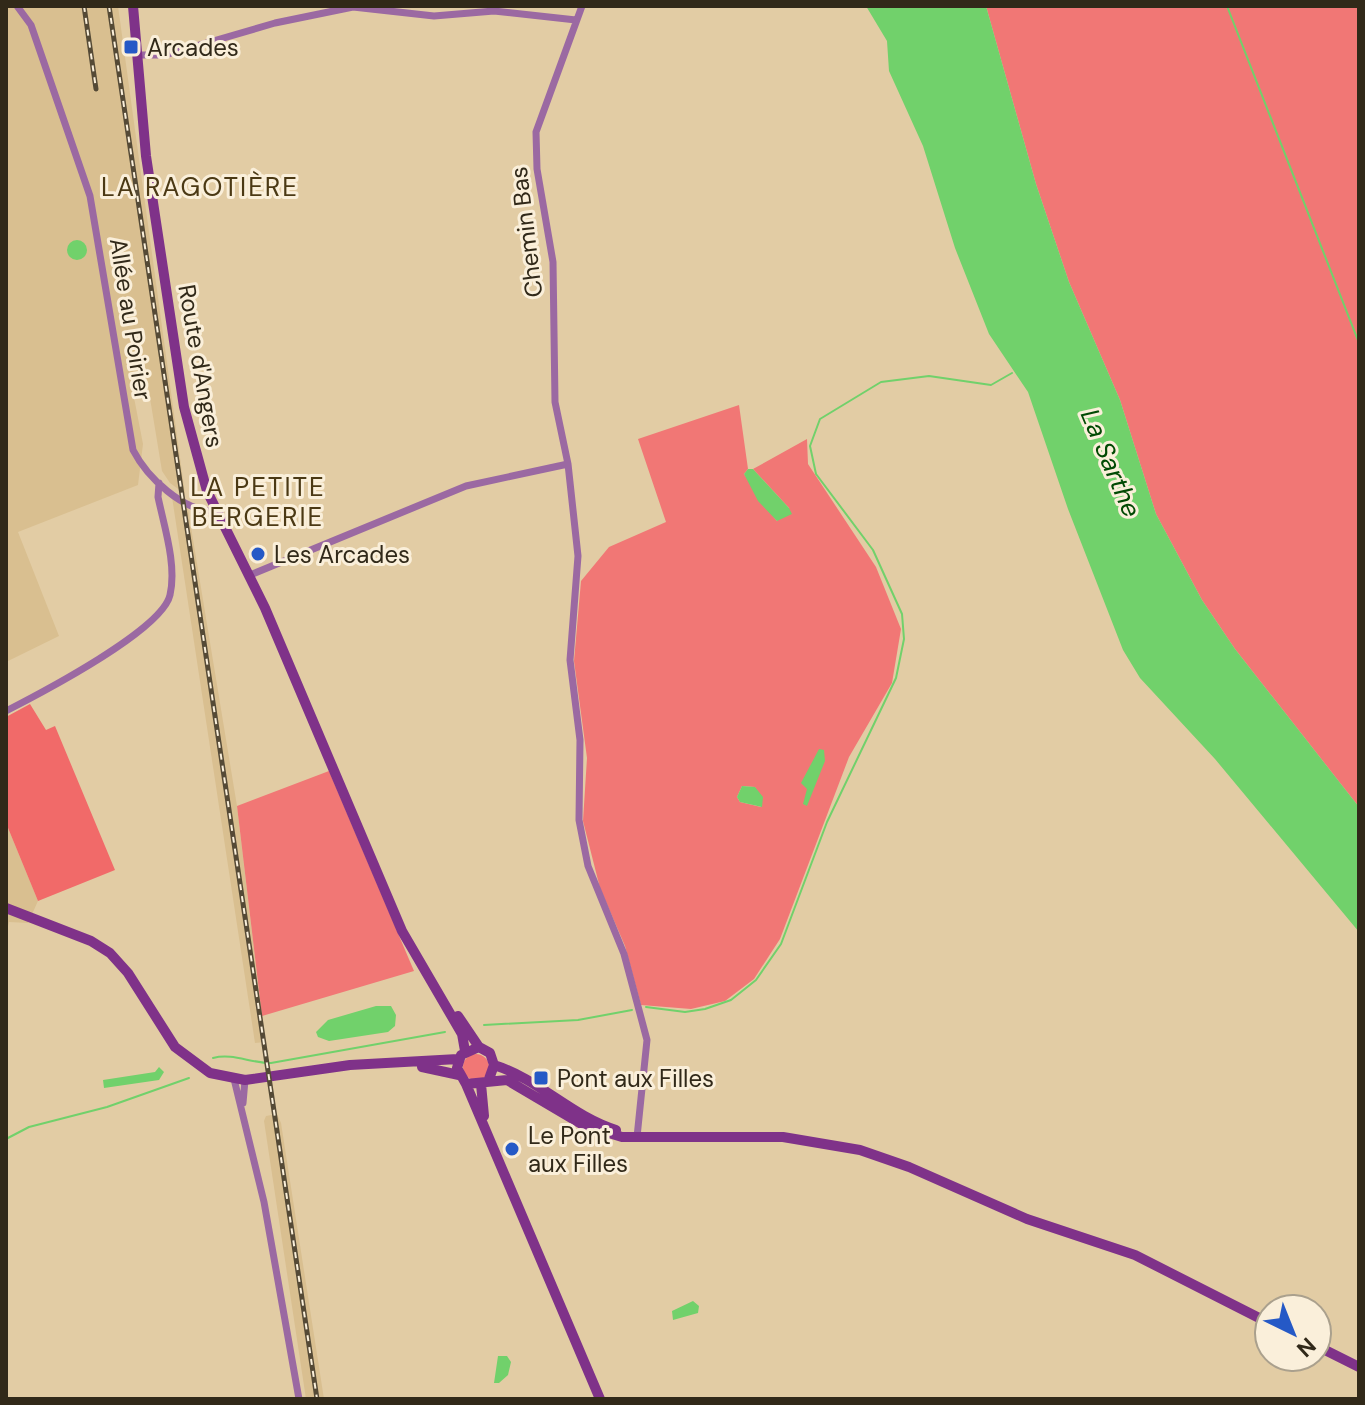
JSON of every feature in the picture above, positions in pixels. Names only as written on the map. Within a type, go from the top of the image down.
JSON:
[{"type":"street","name":"Allée au Poirier","points":[[17,6],[31,25],[90,196],[129,440],[141,464],[159,483],[192,507],[215,511]]},
{"type":"street","name":"Route d'Angers","points":[[133,6],[144,138],[184,407],[195,452],[215,511],[250,575],[402,931],[424,974],[462,1034],[462,1055]]},
{"type":"street","name":"Chemin Bas","points":[[582,6],[536,132],[537,169],[553,262],[555,402],[568,463],[578,556],[570,660],[580,740],[579,820],[588,866],[624,954],[647,1040],[637,1137]]},
{"type":"street","points":[[138,55],[165,55],[275,23],[353,7],[434,16],[494,11],[576,20]]},
{"type":"street","points":[[250,575],[466,486],[568,463]]},
{"type":"street","points":[[6,711],[68,678],[157,618],[165,608],[172,581],[158,497],[159,483]]},
{"type":"street","points":[[6,908],[91,941],[110,953],[128,973],[175,1047],[198,1067],[240,1080],[462,1055],[479,1047],[490,1053],[494,1065],[485,1082],[482,1106],[490,1137]]},
{"type":"street","name":"Route d'Angers","points":[[424,974],[479,1047]]},
{"type":"street","points":[[462,1055],[463,1080],[600,1399]]},
{"type":"street","points":[[392,1063],[463,1080],[485,1082],[502,1079],[526,1089],[598,1131],[637,1137],[783,1137],[860,1150],[909,1167],[1027,1219],[1135,1255],[1253,1315]]},
{"type":"street","points":[[494,1065],[537,1083],[598,1122],[637,1137]]},
{"type":"street","points":[[240,1080],[243,1113],[264,1202],[299,1399]]},
{"type":"street","points":[[1333,1354],[1359,1367]]},
{"type":"shaded area","points":[[6,6],[118,6],[185,494],[170,483],[162,471],[146,374],[130,377],[143,444],[138,485],[18,532],[59,636],[6,662]]},
{"type":"shaded area","points":[[986,6],[1359,6],[1359,807],[1235,649],[1202,600],[1156,514],[1120,400],[1069,282],[1036,184]]},
{"type":"shaded area","points":[[739,405],[748,469],[744,474],[777,521],[789,508],[753,469],[807,439],[808,464],[876,567],[901,629],[892,683],[849,757],[780,939],[754,979],[725,1001],[691,1009],[641,1005],[625,946],[600,888],[583,821],[587,758],[574,661],[581,581],[609,547],[666,522],[638,439]],"holes":[[[742,786],[755,787],[761,807],[740,802],[737,797]]]},
{"type":"shaded area","points":[[172,497],[188,509],[237,806],[265,1042],[255,1043]]},
{"type":"shaded area","points":[[30,704],[46,730],[55,726],[115,870],[38,901],[6,823],[6,717]]},
{"type":"shaded area","points":[[329,771],[414,971],[262,1016],[237,806]]},
{"type":"shaded area","points":[[6,823],[38,901],[28,923],[9,922],[6,934]]},
{"type":"shaded area","points":[[476,1054],[485,1058],[489,1067],[485,1076],[476,1080],[467,1076],[463,1067],[467,1058]]},
{"type":"shaded area","points":[[277,1114],[281,1123],[324,1399],[306,1399],[264,1121],[266,1116]]},
{"type":"water","name":"La Sarthe","points":[[866,6],[986,6],[1036,184],[1069,282],[1120,400],[1156,514],[1202,600],[1235,649],[1359,807],[1359,932],[1215,759],[1140,678],[1123,650],[1068,509],[1028,392],[989,334],[955,248],[923,146],[889,71],[887,41]]},
{"type":"water","points":[[77,240],[84,243],[87,250],[84,257],[77,260],[70,257],[67,250],[70,243]]},
{"type":"water","points":[[748,469],[753,469],[792,514],[777,521],[758,501],[744,474]]},
{"type":"water","points":[[819,749],[824,750],[825,761],[807,806],[803,804],[807,789],[801,783]]},
{"type":"water","points":[[742,786],[755,787],[763,797],[762,807],[740,802],[737,797]]},
{"type":"water","points":[[376,1006],[391,1006],[396,1015],[395,1026],[388,1032],[329,1041],[318,1037],[316,1032],[328,1020]]},
{"type":"water","points":[[159,1067],[164,1072],[159,1080],[104,1088],[103,1080],[155,1072]]},
{"type":"water","points":[[693,1301],[699,1306],[698,1313],[673,1320],[672,1311]]},
{"type":"water","points":[[498,1356],[507,1356],[511,1362],[508,1375],[499,1383],[494,1383]]},
{"type":"waterway","points":[[1227,6],[1359,343]]},
{"type":"waterway","points":[[646,1007],[685,1012],[705,1009],[731,1000],[756,980],[781,944],[827,822],[896,678],[904,639],[902,614],[873,550],[816,474],[810,446],[820,419],[881,382],[929,376],[991,385],[1012,373]]},
{"type":"waterway","points":[[484,1025],[578,1020],[632,1010]]},
{"type":"waterway","points":[[213,1058],[271,1063],[445,1032]]},
{"type":"waterway","points":[[6,1139],[29,1127],[107,1107],[189,1078]]},
{"type":"railway","points":[[84,6],[96,89]]},
{"type":"railway","points":[[109,6],[317,1399]]},
{"type":"place","name":"Arcades","points":[[131,47]]},
{"type":"place","name":"Les Arcades","points":[[258,554]]},
{"type":"place","name":"Pont aux Filles","points":[[541,1078]]},
{"type":"place","name":"Le Pont aux Filles","points":[[512,1149]]},
{"type":"district","name":"LA RAGOTIÈRE","points":[[200,187]]},
{"type":"district","name":"LA PETITE BERGERIE","points":[[258,502]]}]
